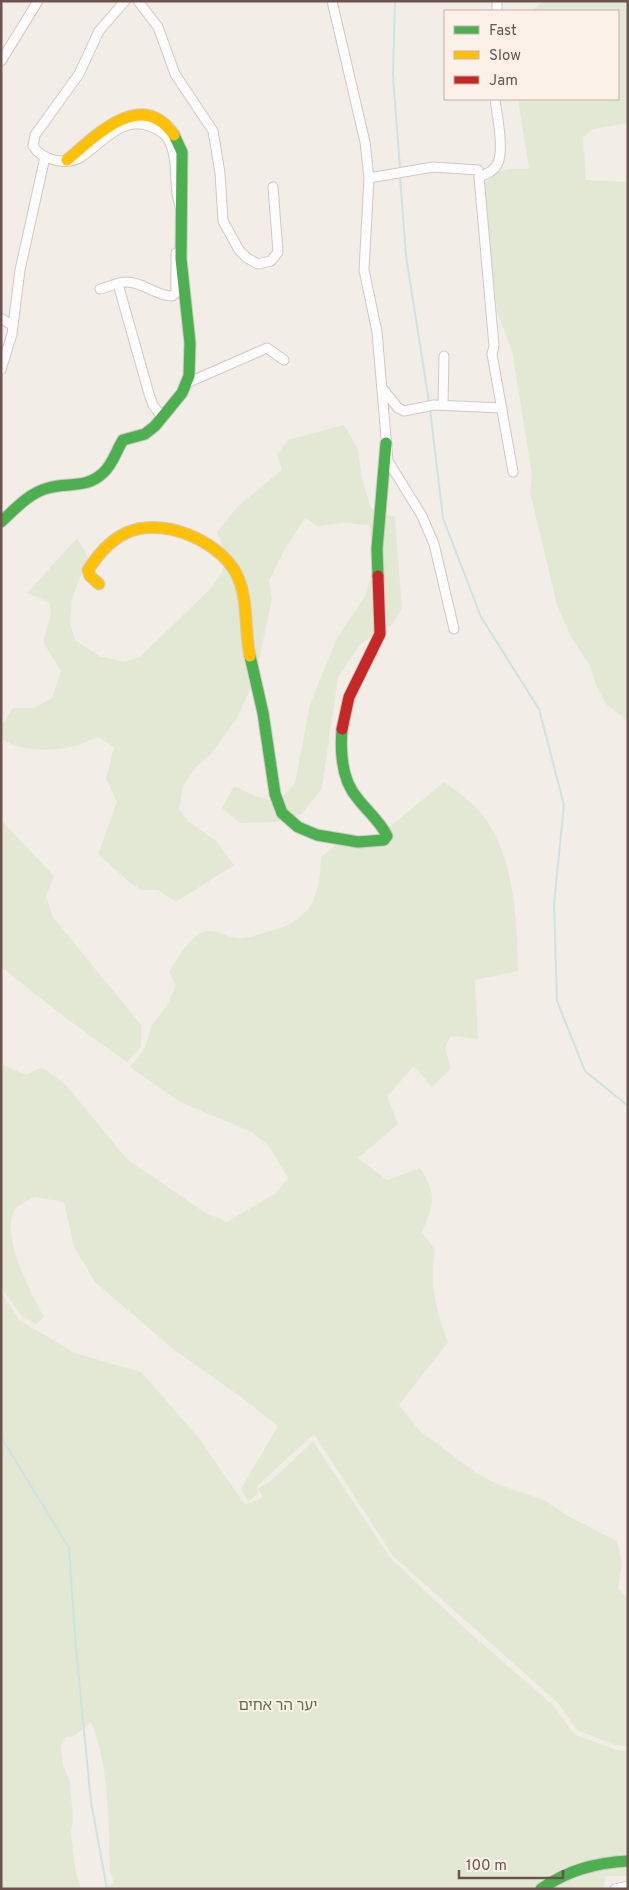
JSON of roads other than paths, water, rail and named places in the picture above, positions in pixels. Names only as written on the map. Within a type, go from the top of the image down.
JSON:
[{"type":"street","points":[[1,61],[38,1]]},
{"type":"street","points":[[1,522],[33,494],[56,485],[75,487],[94,480],[108,469],[123,440],[143,435],[178,399],[187,383],[189,344],[181,239],[181,210],[184,198],[182,152],[171,129],[153,117],[133,116],[116,121],[101,130],[67,160],[45,157],[34,146],[35,135],[79,74],[99,31],[125,1]]},
{"type":"street","points":[[138,1],[158,27],[175,74],[213,131],[220,173],[223,221],[239,250],[246,258],[258,264],[271,261],[278,252],[273,186]]},
{"type":"street","points":[[332,1],[365,142],[369,178],[364,270],[377,332],[388,462],[422,516],[434,544],[454,629]]},
{"type":"street","points":[[495,100],[500,142],[498,162],[491,172],[479,177],[494,346],[492,354],[514,472]]},
{"type":"street","points":[[1,370],[8,353],[14,326],[20,270],[45,157]]},
{"type":"street","points":[[369,178],[433,167],[478,170]]},
{"type":"street","points":[[100,289],[118,284],[136,284],[160,294],[172,296],[176,293],[176,255],[181,239]]},
{"type":"street","points":[[118,284],[152,405],[162,417]]},
{"type":"street","points":[[1,318],[14,326]]},
{"type":"street","points":[[187,383],[267,348],[284,360]]},
{"type":"street","points":[[443,405],[444,356]]},
{"type":"street","points":[[383,389],[398,408],[404,411],[434,405],[502,408]]},
{"type":"street","points":[[99,584],[90,576],[88,570],[96,557],[114,538],[142,528],[183,534],[197,539],[219,555],[236,573],[241,586],[249,657],[263,713],[274,792],[281,812],[295,826],[312,833],[346,840],[384,840],[387,836],[384,828],[354,794],[348,784],[344,769],[342,731],[346,706],[354,686],[377,645],[380,634],[377,549],[386,443]]},
{"type":"street","points":[[541,1889],[570,1871],[590,1864],[628,1861]]},
{"type":"street","points":[[615,1889],[628,1886]]},
{"type":"waterway","points":[[395,1],[393,75],[400,169]]},
{"type":"waterway","points":[[400,176],[406,256],[429,402]]},
{"type":"waterway","points":[[430,409],[443,518],[481,617],[539,709],[564,805],[554,904],[557,1001],[585,1071],[628,1106]]},
{"type":"waterway","points":[[1,1437],[69,1548],[76,1648],[91,1802],[107,1889]]},
{"type":"park label","name":"יער הר אחים","points":[[278,1705]]}]
